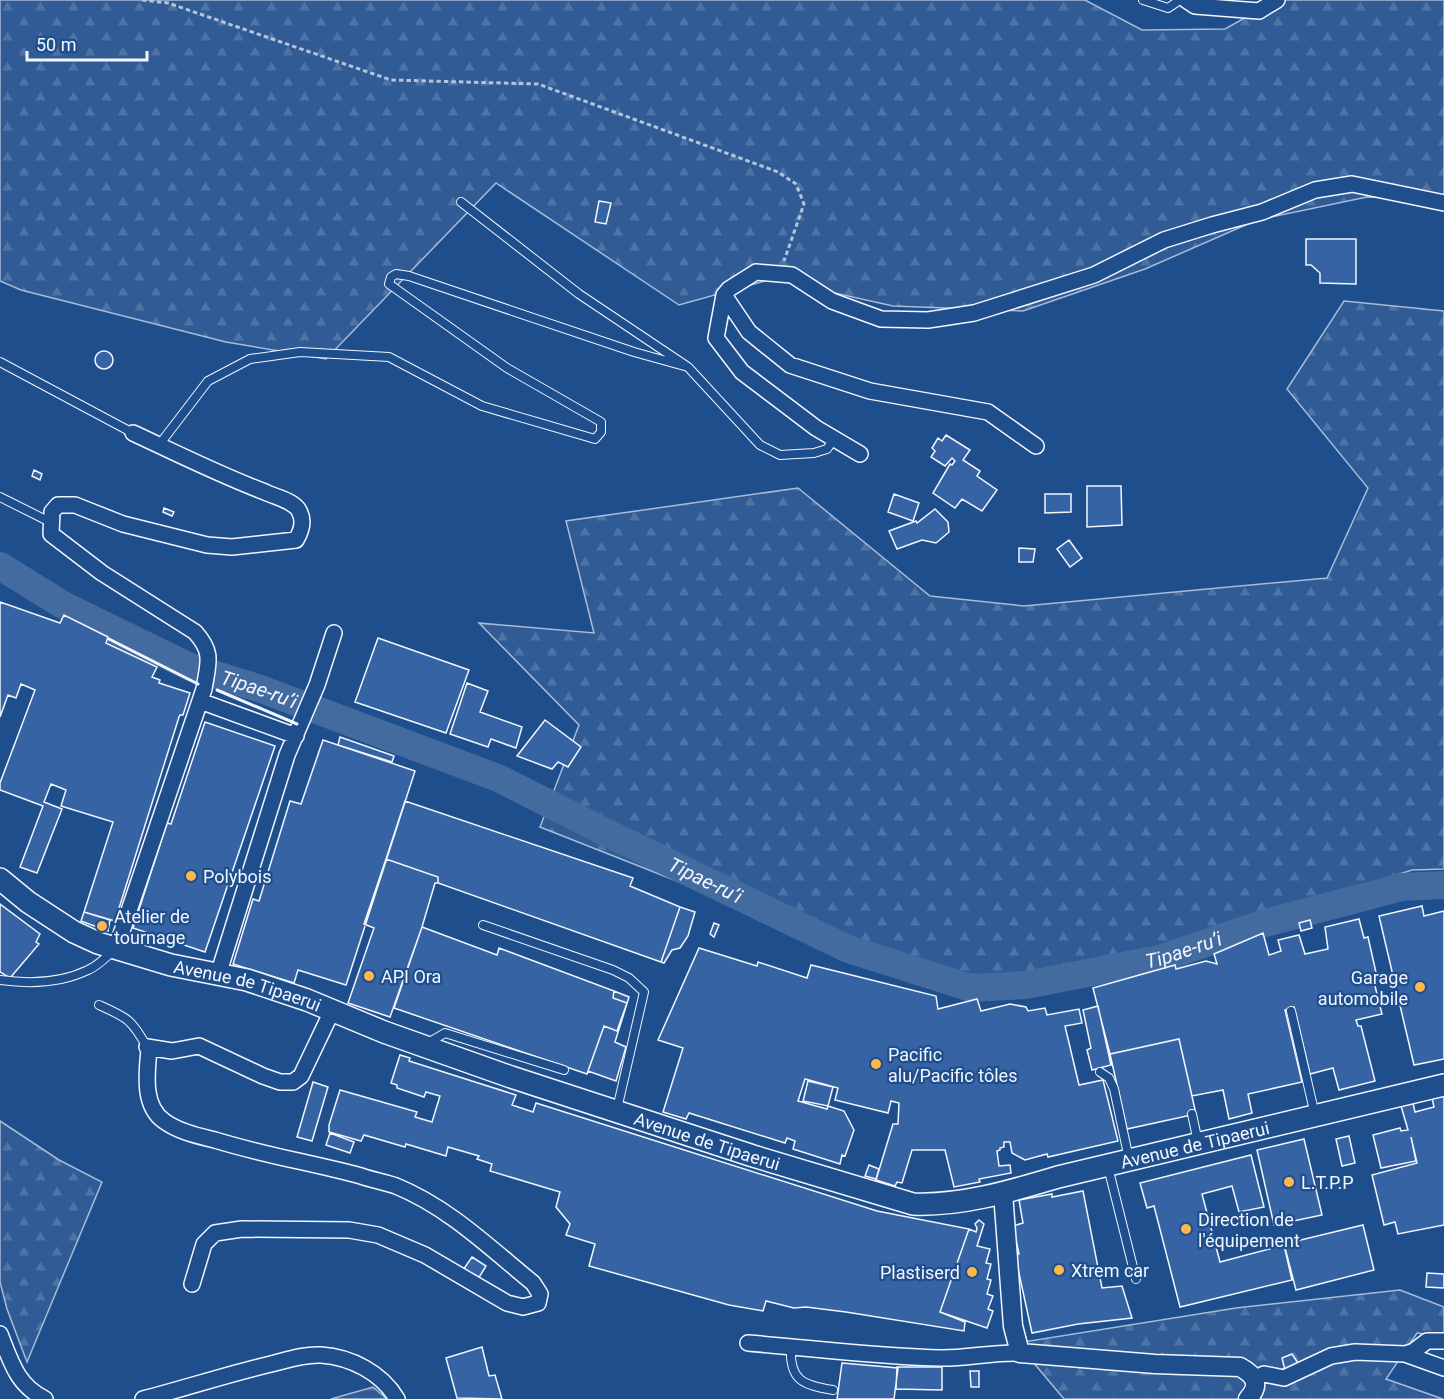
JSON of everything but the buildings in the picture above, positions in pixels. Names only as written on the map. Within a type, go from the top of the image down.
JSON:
[{"type":"main road","name":"Avenue de Tipaerui","points":[[0,879],[28,902],[74,932],[98,943],[171,965],[255,983],[511,1077],[793,1169],[913,1204],[952,1202],[1003,1194],[1058,1177],[1444,1085]]},
{"type":"street","points":[[1186,0],[1195,6],[1259,11],[1277,0]]},
{"type":"street","points":[[860,454],[816,428],[742,372],[716,338],[724,295],[729,289],[756,272],[792,275],[832,302],[881,319],[928,320],[974,313],[1094,275],[1164,240],[1262,213],[1315,190],[1352,184],[1444,203]]},
{"type":"street","points":[[724,295],[749,332],[790,364],[870,391],[988,412],[1036,446]]},
{"type":"street","points":[[116,949],[202,695],[207,668],[206,645],[195,632],[102,573],[51,534],[52,512],[58,505],[75,505],[123,524],[207,545],[232,547],[296,540],[301,532],[302,517],[290,502],[241,483],[133,433]]},
{"type":"street","points":[[218,975],[288,755],[334,633]]},
{"type":"street","points":[[202,695],[296,736]]},
{"type":"street","points":[[192,1284],[204,1244],[215,1233],[243,1229],[348,1230],[378,1236],[425,1255],[507,1303],[530,1306],[538,1303],[540,1294],[533,1282],[448,1215],[420,1198],[395,1186],[312,1163],[241,1148],[187,1132],[164,1121],[156,1113],[146,1088],[149,1049],[147,1047],[172,1051],[199,1046],[263,1076],[280,1082],[293,1082],[301,1076],[332,1011]]},
{"type":"street","points":[[1003,1194],[1013,1326],[1020,1353]]},
{"type":"street","points":[[0,1334],[16,1375],[24,1384],[45,1399]]},
{"type":"street","points":[[1405,1354],[1414,1351],[1427,1341],[1444,1341]]},
{"type":"street","points":[[748,1343],[897,1356],[972,1358],[1000,1352],[1155,1364],[1240,1367],[1255,1378],[1254,1390],[1248,1399]]},
{"type":"street","points":[[1255,1378],[1264,1374],[1284,1378],[1322,1360],[1355,1352],[1405,1354],[1444,1368]]},
{"type":"street","points":[[143,1399],[301,1356],[320,1355],[345,1359],[372,1372],[389,1385],[397,1399]]},
{"type":"lane","points":[[1143,0],[1168,8],[1180,0]]},
{"type":"lane","points":[[462,202],[579,294],[688,367],[760,445],[780,455],[814,453],[827,449],[834,439]]},
{"type":"lane","points":[[159,445],[208,381],[250,359],[300,352],[389,357],[482,406],[595,439],[601,432],[601,422],[507,368],[389,284],[396,274],[409,276],[688,367]]},
{"type":"lane","points":[[0,362],[133,433]]},
{"type":"lane","points":[[0,497],[50,522]]},
{"type":"lane","points":[[483,925],[614,970],[629,978],[644,992],[617,1111]]},
{"type":"lane","points":[[0,980],[45,982],[68,977],[90,970],[116,949]]},
{"type":"lane","points":[[99,1005],[134,1023],[147,1047]]},
{"type":"lane","points":[[1291,1011],[1316,1116]]},
{"type":"lane","points":[[424,1045],[445,1033],[564,1070]]},
{"type":"lane","points":[[1100,1072],[1109,1078],[1114,1089],[1130,1160]]},
{"type":"lane","points":[[1192,1114],[1198,1144]]},
{"type":"lane","points":[[1108,1166],[1136,1279]]},
{"type":"lane","points":[[791,1346],[791,1367],[796,1376],[806,1383],[833,1390]]},
{"type":"path","points":[[142,0],[168,3],[391,80],[538,84],[778,172],[796,184],[804,204],[779,274]]},
{"type":"green space","points":[[0,0],[1085,0],[1142,30],[1225,29],[1277,0],[1444,0],[1444,200],[1367,197],[1257,220],[1145,269],[1023,311],[893,306],[772,279],[679,305],[496,183],[326,359],[226,342],[21,290],[0,281]]},
{"type":"green space","points":[[1344,301],[1444,311],[1444,869],[1412,870],[1159,953],[1060,977],[961,983],[859,961],[806,941],[730,902],[540,827],[579,725],[479,623],[594,633],[566,521],[798,488],[930,596],[1024,606],[1327,578],[1368,488],[1287,389]]},
{"type":"green space","points":[[0,1121],[59,1160],[102,1182],[27,1362],[7,1309],[0,1282]]},
{"type":"green space","points":[[1400,1290],[1444,1307],[1444,1336],[1417,1333],[1386,1379],[1443,1399],[1064,1399],[1017,1343],[1236,1308]]},
{"type":"green space","points":[[373,1387],[387,1399],[331,1399]]},
{"type":"waterway","name":"Tipae-ru’i","points":[[0,566],[63,605],[190,667],[261,689],[498,778],[848,949],[971,988],[1026,985],[1159,959],[1265,923],[1402,887],[1444,885]]},
{"type":"wall","points":[[109,639],[198,684]]},
{"type":"wall","points":[[217,690],[297,724]]},
{"type":"place","name":"Polybois","points":[[191,876]]},
{"type":"place","name":"Atelier de tournage","points":[[102,926]]},
{"type":"place","name":"API Ora","points":[[369,976]]},
{"type":"place","name":"Garage automobile","points":[[1420,987]]},
{"type":"place","name":"Pacific alu/Pacific tôles","points":[[876,1064]]},
{"type":"place","name":"L.T.P.P","points":[[1289,1182]]},
{"type":"place","name":"Direction de l'équipement","points":[[1186,1229]]},
{"type":"place","name":"Xtrem car","points":[[1059,1270]]},
{"type":"place","name":"Plastiserd","points":[[972,1272]]}]
